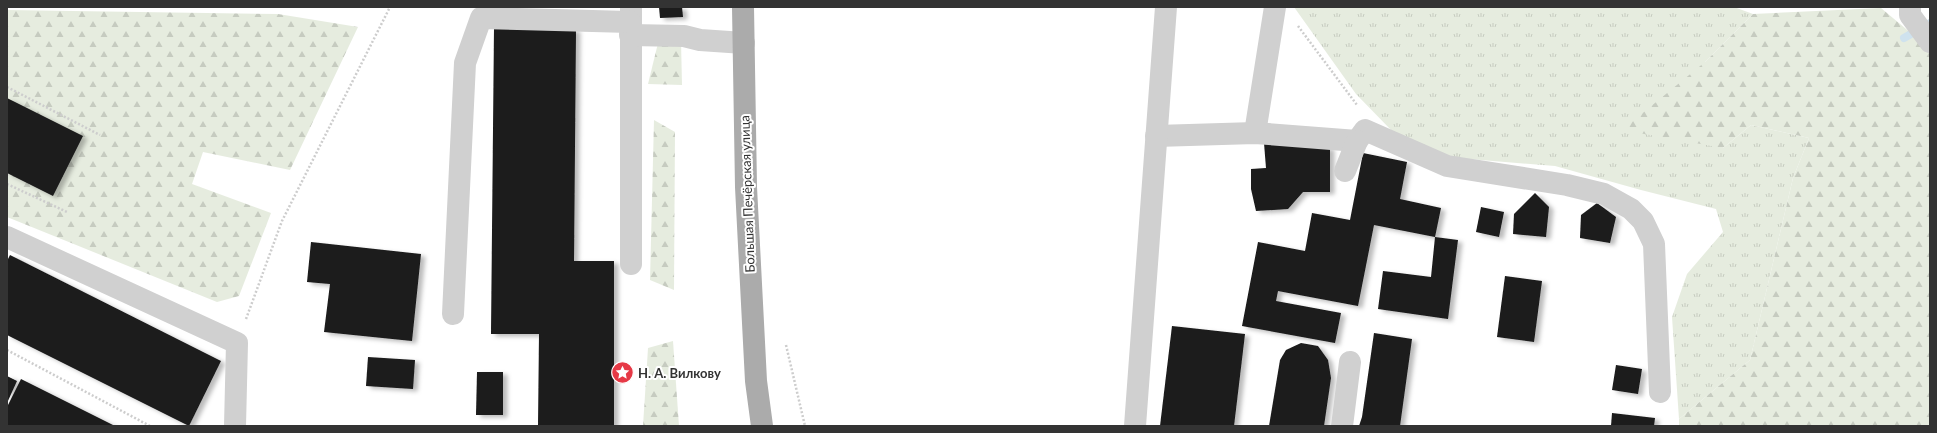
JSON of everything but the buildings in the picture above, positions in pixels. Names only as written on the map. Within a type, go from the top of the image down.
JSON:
[{"type":"main road","name":"Большая Печёрская улица","points":[[743,7],[746,188],[756,381],[762,426]]},
{"type":"street","points":[[1135,426],[1166,7]]},
{"type":"street","points":[[1255,134],[1275,7]]},
{"type":"street","points":[[1910,7],[1910,15],[1928,37]]},
{"type":"street","points":[[453,314],[465,64],[481,18],[630,22],[700,40],[744,43]]},
{"type":"street","points":[[630,22],[631,264]]},
{"type":"street","points":[[1156,136],[1255,134],[1361,136],[1447,166],[1567,185],[1604,194],[1632,209],[1643,221],[1654,244],[1660,392]]},
{"type":"street","points":[[1344,171],[1361,136]]},
{"type":"street","points":[[7,237],[237,343],[235,426]]},
{"type":"street","points":[[1342,426],[1350,362]]},
{"type":"street","name":"Большая Печёрская улица","points":[[750,426],[756,381]]},
{"type":"path","points":[[237,343],[282,221],[390,7]]},
{"type":"path","points":[[1294,19],[1361,110],[1361,136]]},
{"type":"path","points":[[7,88],[100,135]]},
{"type":"path","points":[[7,184],[67,212]]},
{"type":"path","points":[[786,345],[805,426]]},
{"type":"path","points":[[7,350],[150,426]]},
{"type":"green space","points":[[1294,7],[1734,7],[1753,14],[1705,62],[1723,148],[1751,125],[1809,138],[1793,178],[1750,360],[1679,419],[1672,317],[1687,274],[1723,232],[1716,209],[1555,166],[1445,157],[1392,131],[1356,94]]},
{"type":"green space","points":[[1881,8],[1930,49],[1930,426],[1679,426],[1679,419],[1750,360],[1793,178],[1809,138],[1751,125],[1723,148],[1622,130],[1705,62],[1753,14]]},
{"type":"green space","points":[[7,10],[278,14],[358,27],[290,170],[203,152],[192,184],[271,213],[239,296],[217,302],[7,217]]},
{"type":"green space","points":[[659,39],[681,41],[682,85],[648,84]]},
{"type":"green space","points":[[654,120],[675,132],[674,290],[650,280]]},
{"type":"green space","points":[[673,341],[679,426],[643,426],[648,348]]},
{"type":"waterway","points":[[1904,38],[1930,23]]},
{"type":"place","name":"Н. А. Вилкову","points":[[623,373]]}]
